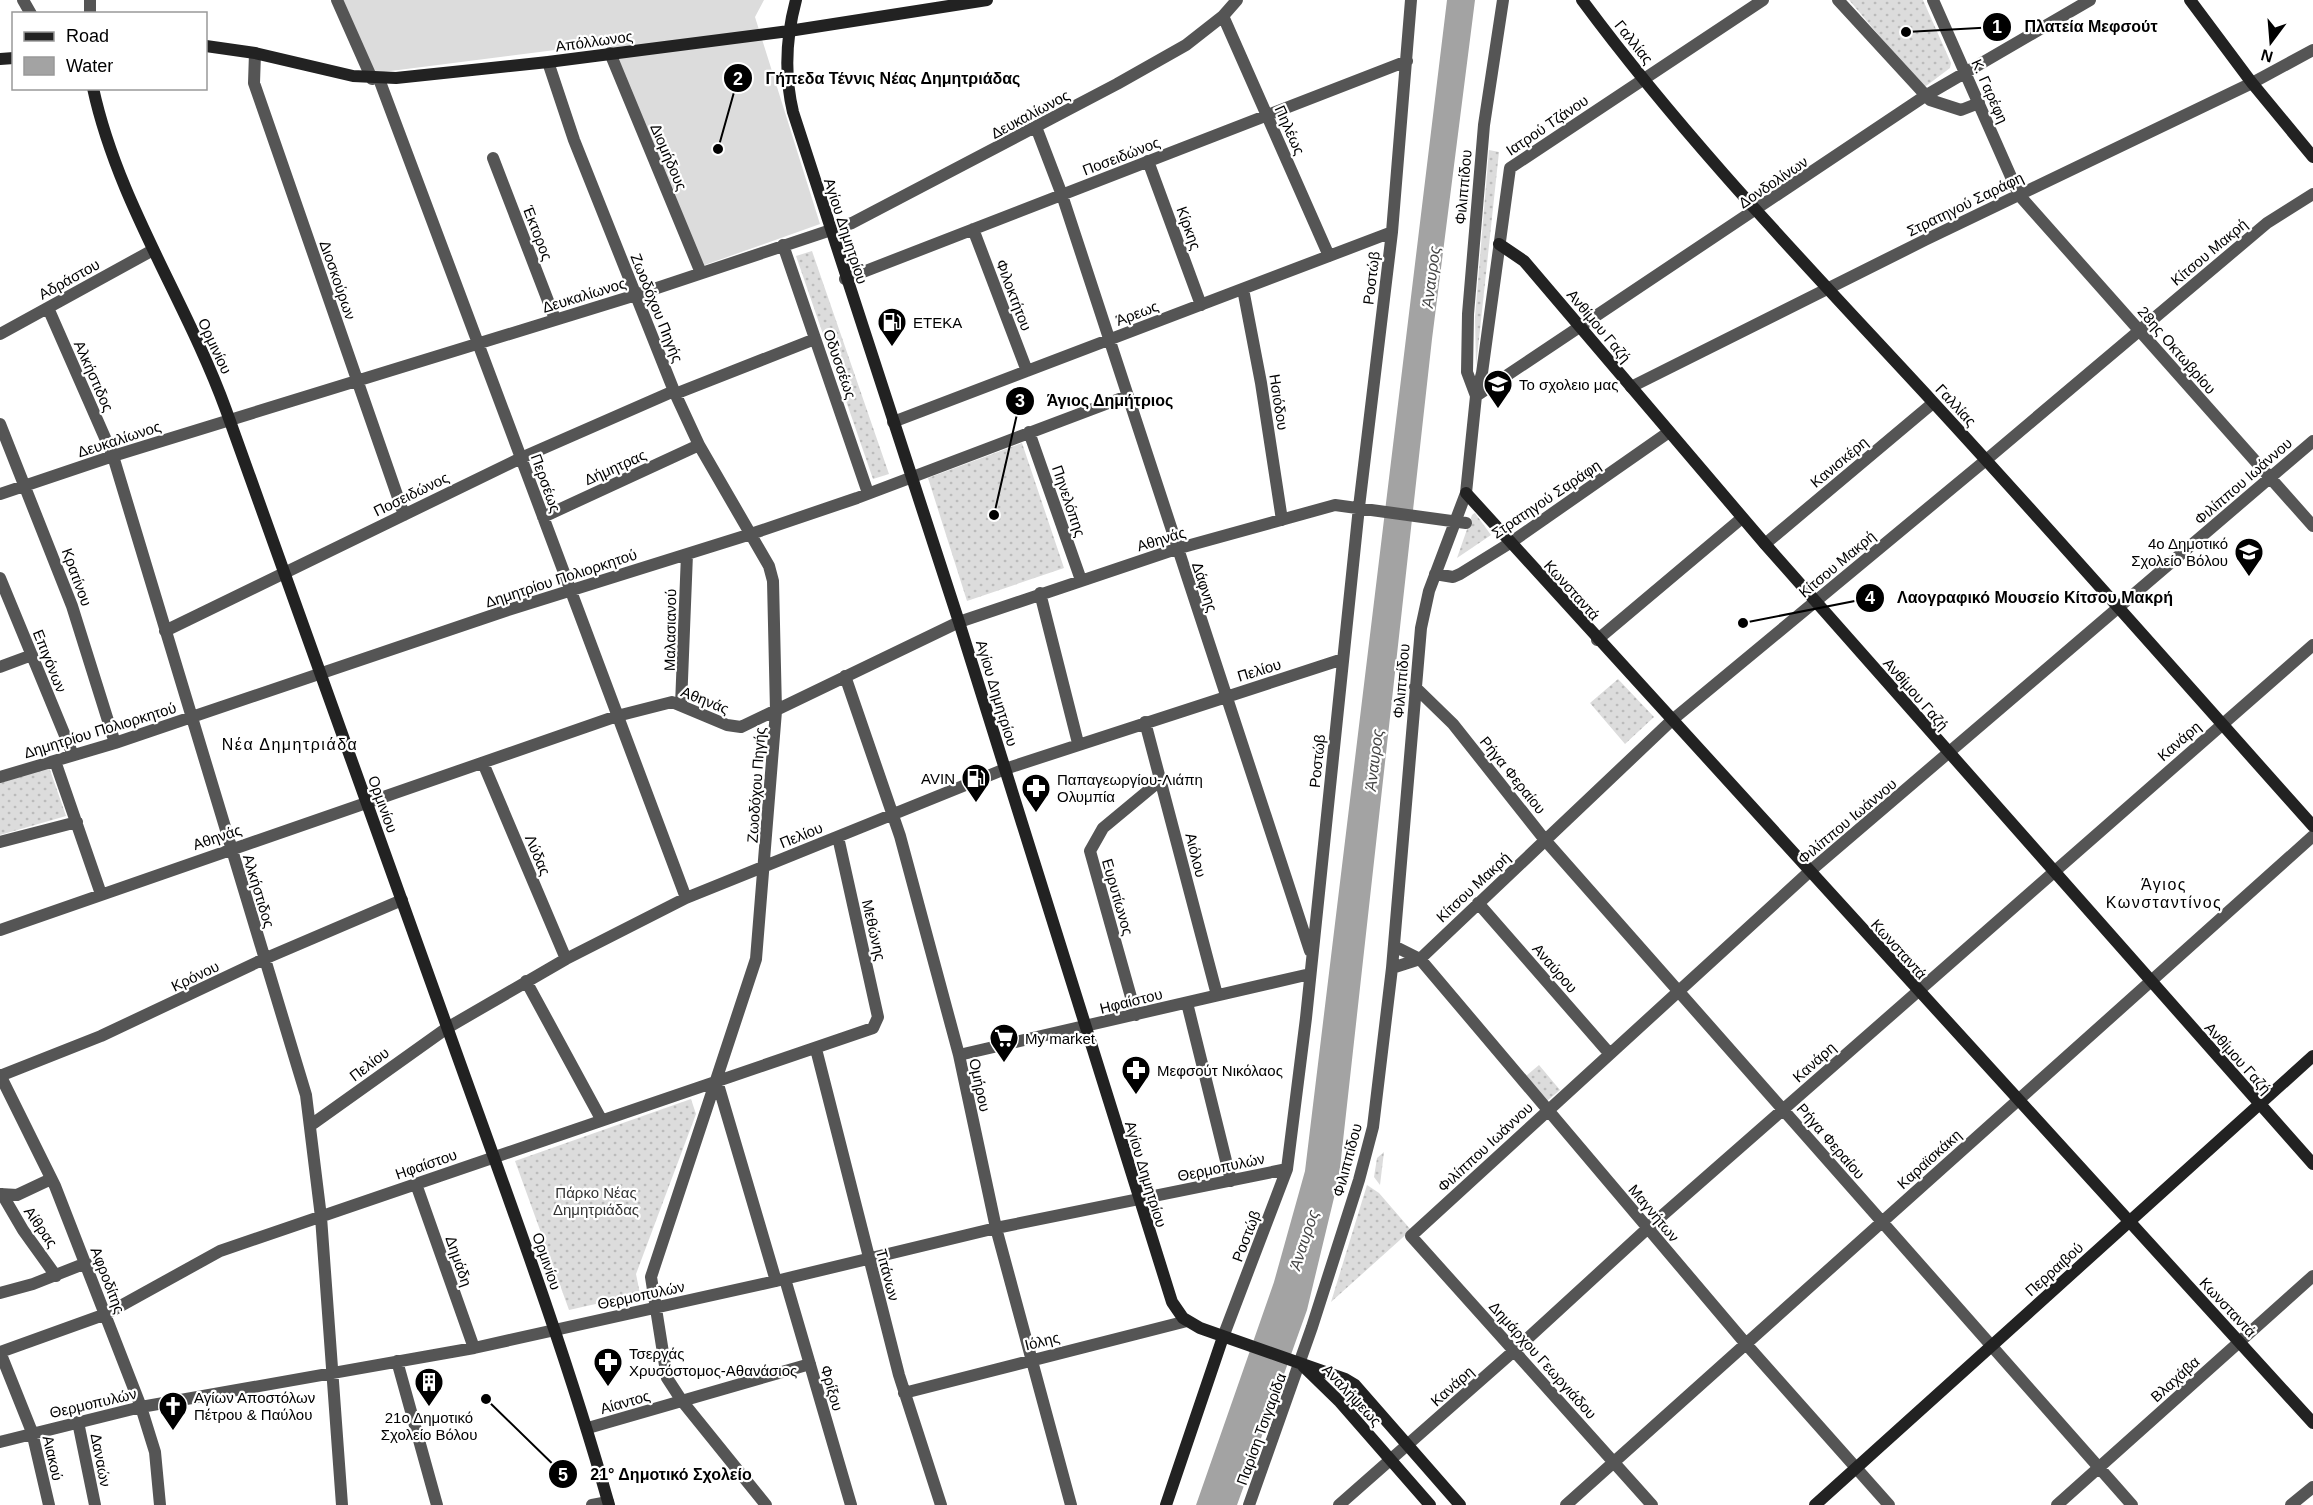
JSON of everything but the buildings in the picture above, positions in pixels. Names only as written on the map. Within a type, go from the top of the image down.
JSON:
[{"type":"street","name":"Περσέως","points":[[337,0],[375,79],[478,344],[686,898]]},
{"type":"street","name":"Αγίου Δημητρίου","points":[[796,0],[789,31],[790,99],[829,230],[959,622],[1138,1199],[1172,1302],[1187,1321]]},
{"type":"street","name":"Απόλλωνος","points":[[207,46],[255,53],[375,79],[548,62],[789,31],[987,0]]},
{"type":"street","name":"Δευκαλίωνος","points":[[0,494],[113,456],[636,295],[877,212],[1186,45],[1223,16],[1237,0]]},
{"type":"street","name":"Ροστώβ","points":[[1166,1505],[1287,1168],[1310,974],[1359,507],[1392,232],[1411,0]]},
{"type":"street","name":"Φιλιππίδου","points":[[1298,1362],[1369,1146],[1381,1075],[1421,628],[1435,574],[1461,523],[1466,493],[1476,396],[1467,372],[1467,326],[1484,124],[1503,0]]},
{"type":"street","name":"Γαλλίας","points":[[1582,0],[1644,79],[1758,211],[1986,460],[2313,826]]},
{"type":"street","name":"Ιατρού Τζάνου","points":[[1476,396],[1482,373],[1510,168],[1763,0]]},
{"type":"street","points":[[1838,0],[1926,96],[1961,110],[1979,103]]},
{"type":"street","name":"Κ. Γαρέφη","points":[[1934,0],[2019,195]]},
{"type":"street","name":"Δονδολίνων","points":[[1476,396],[1758,211],[1926,96],[2090,0]]},
{"type":"street","points":[[2190,0],[2313,157]]},
{"type":"street","name":"Πηλέως","points":[[1223,16],[1329,256]]},
{"type":"street","name":"Στρατηγού Σαράφη","points":[[1631,387],[2313,50]]},
{"type":"street","name":"Διοσκούρων","points":[[255,53],[254,83],[404,515]]},
{"type":"street","name":"Διομήδους","points":[[610,53],[701,273]]},
{"type":"street","name":"Ποσειδώνος","points":[[845,279],[1407,61]]},
{"type":"street","name":"Ζωοδόχου Πηγής","points":[[548,62],[574,140],[675,393],[699,445],[769,566],[773,581],[776,711],[766,865],[756,959],[652,1269],[654,1307],[664,1370],[682,1401],[766,1505]]},
{"type":"street","name":"Ορμινίου","points":[[93,90],[102,128],[119,177],[204,357],[230,420],[495,1156],[588,1428],[609,1503]]},
{"type":"street","name":"Δάφνης","points":[[1036,127],[1062,195],[1176,549],[1311,955]]},
{"type":"street","name":"Έκτορος","points":[[493,158],[555,320]]},
{"type":"street","name":"Κίρκης","points":[[1148,161],[1201,305]]},
{"type":"street","name":"Κίτσου Μακρή","points":[[1392,968],[1420,959],[1671,721],[2267,223],[2313,194]]},
{"type":"street","name":"28ης Οκτωβρίου","points":[[2019,195],[2313,526]]},
{"type":"street","name":"Φιλοκτήτου","points":[[974,229],[1027,371]]},
{"type":"street","name":"Άρεως","points":[[893,422],[1392,232]]},
{"type":"street","name":"Ανθίμου Γαζή","points":[[1499,244],[1524,261],[1742,518],[1948,754],[2313,1164]]},
{"type":"street","name":"Οδυσσέως","points":[[783,245],[868,493]]},
{"type":"street","name":"Αδράστου","points":[[0,334],[153,250]]},
{"type":"street","name":"Ησιόδου","points":[[1243,289],[1261,383],[1282,520]]},
{"type":"street","name":"Αλκήστιδος","points":[[48,308],[113,456],[298,1067],[311,1125],[321,1217],[342,1505]]},
{"type":"street","name":"Ποσειδώνος","points":[[165,630],[521,458],[675,393],[815,339]]},
{"type":"street","name":"Δημητρίου Πολιορκητού","points":[[0,777],[115,743],[570,590],[751,534],[868,493],[1127,396]]},
{"type":"street","name":"Κανισκέρη","points":[[1765,544],[1933,403]]},
{"type":"street","name":"Κρατίνου","points":[[0,424],[72,606],[115,743]]},
{"type":"street","name":"Πηνελόπης","points":[[1029,432],[1081,580]]},
{"type":"street","name":"Στρατηγού Σαράφη","points":[[1435,574],[1453,577],[1460,574],[1670,432]]},
{"type":"street","name":"Φιλίππου Ιωάννου","points":[[1411,1236],[1809,872],[2313,441]]},
{"type":"street","name":"Δήμητρας","points":[[543,517],[699,445]]},
{"type":"street","name":"Κωνσταντά","points":[[1466,493],[2017,1101],[2313,1423]]},
{"type":"street","name":"Αθηνάς","points":[[0,930],[230,848],[617,716],[668,702],[681,705],[733,727],[746,725],[959,622],[1176,549],[1335,506],[1359,507],[1461,523]]},
{"type":"street","points":[[1597,639],[1742,518]]},
{"type":"street","name":"Μαλασιανού","points":[[681,705],[687,554]]},
{"type":"street","name":"Επιγόνων","points":[[0,578],[73,755]]},
{"type":"street","points":[[1041,593],[1078,743]]},
{"type":"street","name":"Κανάρη","points":[[1339,1505],[2052,871],[2313,645]]},
{"type":"street","points":[[0,667],[32,655]]},
{"type":"street","name":"Πελίου","points":[[311,1125],[447,1028],[566,959],[686,898],[1005,769],[1078,743],[1343,659]]},
{"type":"street","name":"Ομήρου","points":[[845,676],[893,813],[958,1055],[996,1228],[1071,1505]]},
{"type":"street","name":"Ρήγα Φεραίου","points":[[1415,687],[1453,724],[1545,840],[2132,1505]]},
{"type":"street","name":"Αιόλου","points":[[1145,722],[1162,779],[1216,995]]},
{"type":"street","points":[[55,760],[101,894]]},
{"type":"street","name":"Λύδας","points":[[483,763],[566,959]]},
{"type":"street","name":"Ευρυτίωνος","points":[[1136,1016],[1090,851],[1103,828],[1162,779]]},
{"type":"street","points":[[0,842],[76,822]]},
{"type":"street","name":"Καραϊσκάκη","points":[[1566,1505],[2313,836]]},
{"type":"street","name":"Μεθώνης","points":[[838,837],[878,1017],[873,1028]]},
{"type":"street","name":"Κρόνου","points":[[0,1076],[111,1031],[264,959],[402,900]]},
{"type":"street","name":"Αναύρου","points":[[1478,903],[1610,1053]]},
{"type":"street","name":"Μαγνήτων","points":[[1394,946],[1420,959],[1746,1344],[1889,1505]]},
{"type":"street","name":"Ηφαίστου","points":[[958,1055],[1086,1028],[1310,974]]},
{"type":"street","points":[[526,981],[601,1119]]},
{"type":"street","points":[[1187,1003],[1231,1181]]},
{"type":"street","name":"Ηφαίστου","points":[[0,1352],[106,1314],[220,1251],[873,1028]]},
{"type":"street","name":"Τιτάνων","points":[[816,1049],[904,1393],[941,1505]]},
{"type":"street","name":"Περραιβού","points":[[1815,1505],[2313,1056]]},
{"type":"street","name":"Αφροδίτης","points":[[0,1076],[51,1179],[141,1407],[154,1452],[160,1505]]},
{"type":"street","name":"Φρίξου","points":[[717,1080],[780,1280],[810,1364],[851,1505]]},
{"type":"street","name":"Θερμοπυλών","points":[[0,1442],[32,1432],[141,1407],[474,1348],[780,1280],[996,1228],[1287,1168]]},
{"type":"street","points":[[1,1194],[17,1195],[51,1179]]},
{"type":"street","name":"Δημάδη","points":[[416,1184],[474,1348]]},
{"type":"street","name":"Αίθρας","points":[[1,1194],[22,1230],[56,1275]]},
{"type":"street","name":"Δημάρχου Γεωργιάδου","points":[[1411,1236],[1652,1505]]},
{"type":"street","points":[[0,1293],[86,1263]]},
{"type":"street","name":"Βλαχάβα","points":[[2057,1505],[2313,1276]]},
{"type":"street","points":[[1187,1321],[1227,1338],[1298,1362]]},
{"type":"street","name":"Ιόλης","points":[[904,1393],[1187,1321]]},
{"type":"street","name":"Αιακού","points":[[0,1352],[32,1432],[49,1505]]},
{"type":"street","points":[[398,1361],[437,1505]]},
{"type":"street","name":"Αναλήψεως","points":[[1298,1362],[1355,1385],[1460,1505]]},
{"type":"street","name":"Αναλήψεως","points":[[1298,1362],[1391,1460],[1430,1505]]},
{"type":"street","name":"Παρίση Τσιγαρίδα","points":[[1249,1505],[1298,1362]]},
{"type":"street","name":"Αίαντος","points":[[588,1428],[810,1364]]},
{"type":"street","name":"Δαναών","points":[[78,1422],[95,1505]]},
{"type":"street","points":[[2291,1505],[2313,1487]]},
{"type":"street","points":[[592,1505],[609,1503]]},
{"type":"green space","points":[[342,0],[764,0],[755,17],[820,224],[702,266],[610,43],[375,73]]},
{"type":"green space","points":[[1849,0],[1923,0],[1951,63],[1950,68],[1926,86],[1921,85]]},
{"type":"green space","points":[[1489,150],[1499,152],[1476,367],[1475,317]]},
{"type":"green space","points":[[812,251],[889,474],[873,479],[796,256]]},
{"type":"green space","points":[[1022,443],[1064,568],[967,601],[928,478]]},
{"type":"green space","points":[[1475,513],[1491,535],[1457,558],[1472,515]]},
{"type":"green space","points":[[1618,679],[1654,717],[1625,744],[1590,703]]},
{"type":"green space","points":[[49,767],[66,816],[0,835],[0,783]]},
{"type":"green space","points":[[1539,1065],[1560,1090],[1547,1101],[1526,1076]]},
{"type":"green space","name":"Πάρκο Νέας Δημητριάδας","points":[[691,1099],[696,1114],[636,1274],[640,1294],[569,1310],[515,1161]]},
{"type":"green space","points":[[1384,1152],[1380,1185],[1374,1177],[1377,1158]]},
{"type":"green space","points":[[1367,1185],[1379,1193],[1411,1230],[1331,1302]]},
{"type":"water","name":"Άναυρος","points":[[1447,0],[1475,0],[1432,339],[1339,1177],[1307,1310],[1237,1505],[1196,1505],[1274,1282],[1305,1171]]},
{"type":"place","name":"Πλατεία Μεφσούτ","points":[[1906,32]]},
{"type":"place","name":"Γήπεδα Τέννις Νέας Δημητριάδας","points":[[718,149]]},
{"type":"place","name":"ΕΤΕΚΑ","points":[[892,348]]},
{"type":"place","name":"Το σχολειο μας","points":[[1498,410]]},
{"type":"place","name":"Άγιος Δημήτριος","points":[[994,515]]},
{"type":"place","name":"4ο Δημοτικό Σχολείο Βόλου","points":[[2249,578]]},
{"type":"place","name":"Λαογραφικό Μουσείο Κίτσου Μακρή","points":[[1743,623]]},
{"type":"place","name":"AVIN","points":[[976,804]]},
{"type":"place","name":"Παπαγεωργίου-Λιάπη Ολυμπία","points":[[1036,814]]},
{"type":"place","name":"My market","points":[[1004,1064]]},
{"type":"place","name":"Μεφσούτ Νικόλαος","points":[[1136,1096]]},
{"type":"place","name":"Τσεργάς Χρυσόστομος-Αθανάσιος","points":[[608,1388]]},
{"type":"place","name":"21° Δημοτικό Σχολείο","points":[[486,1399]]},
{"type":"place","name":"21ο Δημοτικό Σχολείο Βόλου","points":[[429,1408]]},
{"type":"place","name":"Αγίων Αποστόλων Πέτρου & Παύλου","points":[[173,1432]]},
{"type":"district","name":"Νέα Δημητριάδα","points":[[290,744]]},
{"type":"district","name":"Άγιος Κωνσταντίνος","points":[[2164,893]]}]
